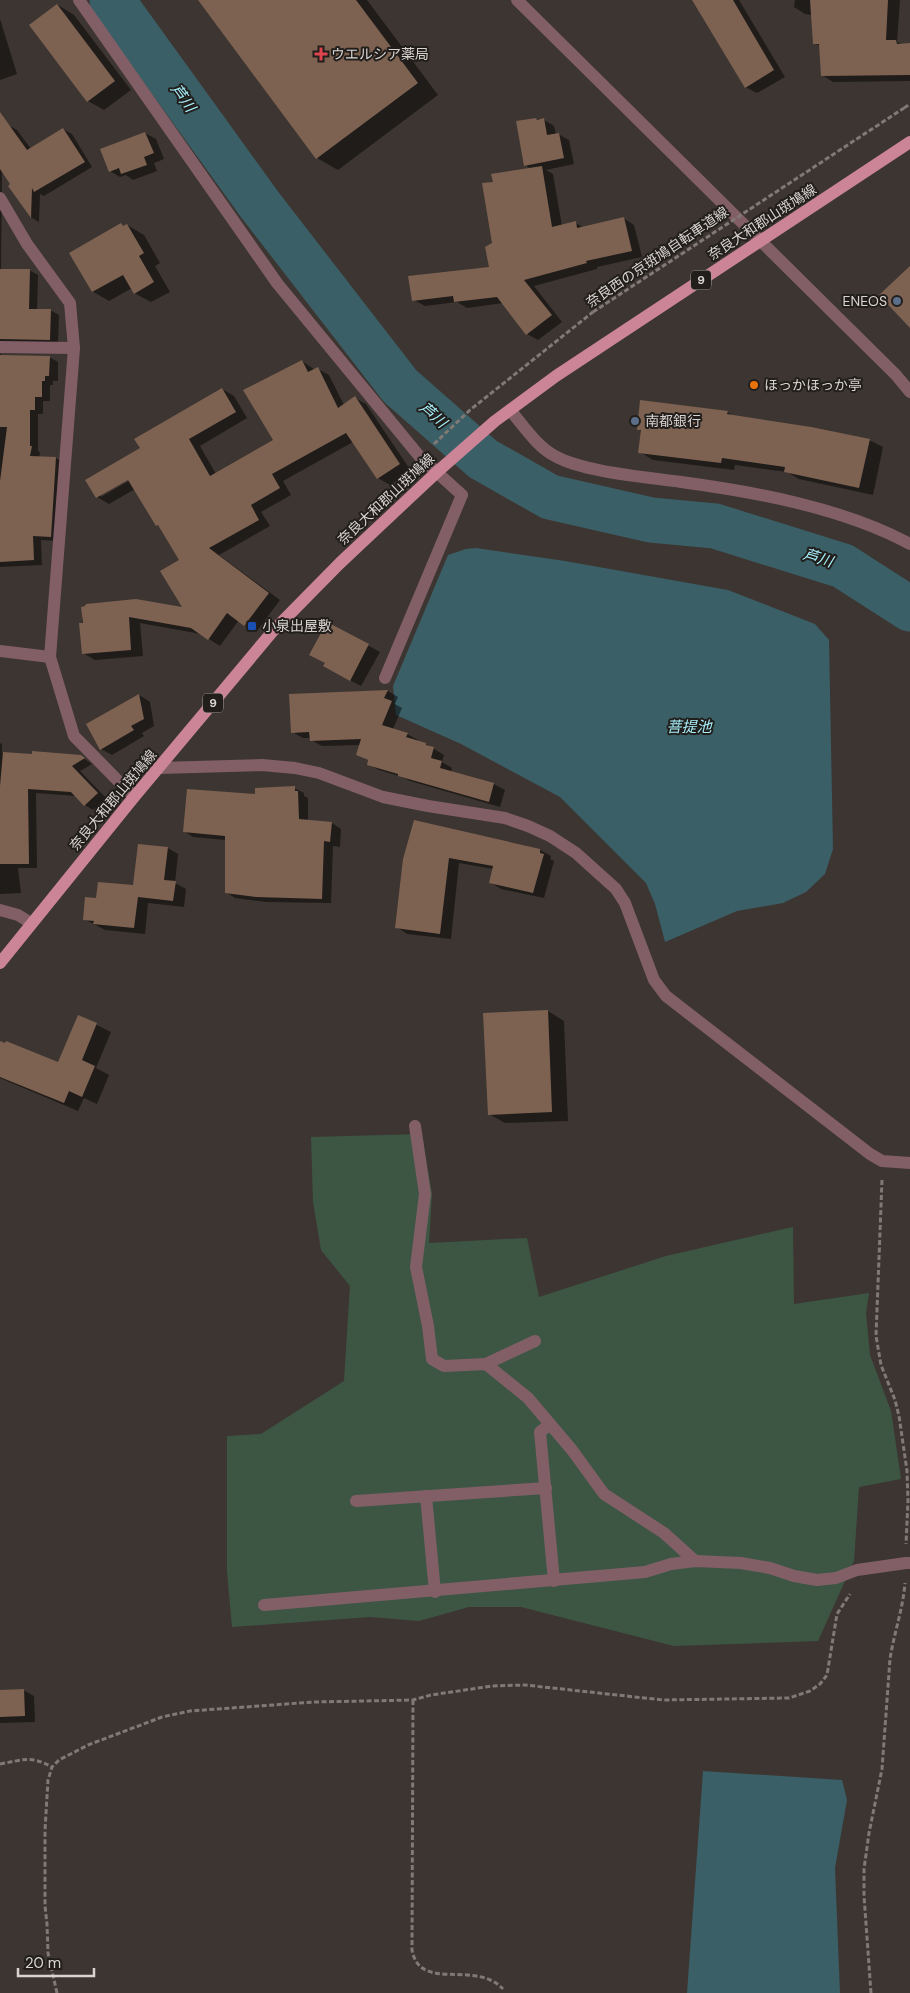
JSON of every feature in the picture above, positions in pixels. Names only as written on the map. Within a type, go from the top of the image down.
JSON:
[{"type":"main road","name":"奈良大和郡山斑鳩線","points":[[0,963],[134,797],[273,631],[340,563],[448,462],[495,421],[556,376],[910,142]]},
{"type":"street","points":[[80,0],[277,283],[420,457],[462,495],[385,678]]},
{"type":"street","points":[[517,0],[896,375],[910,392]]},
{"type":"street","points":[[0,198],[27,244],[70,303],[74,348],[50,657],[74,736],[134,797]]},
{"type":"street","points":[[0,347],[74,348]]},
{"type":"street","points":[[510,410],[539,443],[554,456],[586,468],[713,486],[776,499],[857,520],[910,544]]},
{"type":"street","points":[[0,650],[50,657]]},
{"type":"street","points":[[159,768],[262,765],[295,768],[319,773],[383,797],[504,818],[550,836],[576,853],[616,889],[625,903],[654,980],[666,996],[870,1154],[882,1161],[910,1163]]},
{"type":"street","points":[[0,910],[18,916],[31,924]]},
{"type":"street","points":[[415,1126],[425,1194],[416,1267],[428,1326],[432,1359],[444,1366],[486,1364],[535,1341]]},
{"type":"street","points":[[486,1364],[528,1398],[604,1494],[664,1533],[694,1561]]},
{"type":"street","points":[[550,1424],[540,1432],[554,1581]]},
{"type":"street","points":[[356,1501],[546,1488]]},
{"type":"street","points":[[426,1496],[435,1592]]},
{"type":"street","points":[[264,1605],[435,1592],[644,1572],[671,1564],[694,1561],[770,1568],[794,1576],[817,1580],[836,1578],[857,1570],[908,1563]]},
{"type":"path","name":"奈良西の京斑鳩自転車道線","points":[[431,447],[470,410],[593,312],[910,104]]},
{"type":"path","points":[[871,1993],[864,1896],[864,1869],[882,1769],[892,1642],[902,1611],[908,1563],[907,1471],[899,1416],[877,1350],[876,1336],[882,1161]]},
{"type":"path","points":[[57,1993],[48,1953],[45,1906],[48,1780],[52,1767],[59,1760],[88,1745],[162,1717],[190,1710],[314,1702],[413,1700],[430,1695],[469,1689],[525,1685],[663,1700],[789,1698],[801,1695],[820,1684],[826,1675],[837,1614],[854,1590]]},
{"type":"path","points":[[413,1700],[412,1950],[414,1962],[419,1971],[425,1976]]},
{"type":"path","points":[[0,1764],[30,1758],[52,1767]]},
{"type":"path","points":[[434,1978],[479,1978],[499,1984],[503,1989]]},
{"type":"green space","points":[[422,1134],[432,1194],[429,1243],[527,1238],[539,1297],[666,1256],[793,1227],[794,1304],[869,1293],[866,1313],[870,1355],[891,1411],[901,1479],[859,1487],[854,1561],[818,1641],[674,1646],[521,1607],[469,1607],[419,1621],[370,1617],[232,1627],[227,1572],[227,1436],[261,1434],[344,1381],[350,1286],[321,1250],[313,1202],[311,1137]]},
{"type":"water","name":"菩提池","points":[[476,548],[565,561],[728,590],[815,624],[829,640],[833,849],[825,874],[806,892],[783,903],[737,911],[665,942],[655,904],[646,883],[560,797],[461,744],[396,715],[393,686],[448,555]]},
{"type":"water","points":[[703,1771],[842,1780],[847,1800],[835,1868],[840,1993],[687,1993]]},
{"type":"building","points":[[198,0],[356,0],[418,83],[316,159]]},
{"type":"building","points":[[692,0],[733,0],[774,70],[745,88]]},
{"type":"building","points":[[810,0],[888,0],[886,40],[896,40],[897,44],[910,43],[910,75],[821,76],[819,44],[813,44]]},
{"type":"building","points":[[57,4],[115,81],[87,102],[29,25]]},
{"type":"building","points":[[0,112],[27,150],[63,128],[85,162],[34,192],[32,188],[31,218],[8,186],[10,184],[0,169]]},
{"type":"building","points":[[536,118],[537,120],[544,118],[547,135],[559,133],[564,158],[524,166],[516,121]]},
{"type":"building","points":[[145,132],[154,153],[144,157],[147,165],[121,174],[119,168],[109,172],[100,149]]},
{"type":"building","points":[[542,166],[552,227],[576,221],[577,228],[624,217],[632,251],[586,261],[587,263],[524,280],[552,315],[526,335],[497,297],[454,302],[453,296],[412,301],[408,276],[489,267],[485,247],[492,243],[482,183],[493,182],[491,174]]},
{"type":"building","points":[[121,223],[123,226],[127,224],[144,253],[139,256],[154,282],[134,294],[123,275],[92,292],[69,253]]},
{"type":"building","points":[[910,266],[910,328],[879,295]]},
{"type":"building","points":[[0,269],[30,269],[29,309],[51,309],[50,340],[0,339]]},
{"type":"building","points":[[0,355],[50,356],[49,376],[45,376],[45,381],[42,381],[42,397],[35,397],[35,410],[30,410],[30,446],[32,446],[30,456],[56,457],[51,537],[33,536],[34,560],[0,562],[0,481],[7,427],[0,427]]},
{"type":"building","points":[[302,360],[308,372],[318,367],[338,408],[355,396],[400,464],[377,479],[346,433],[272,474],[280,488],[251,505],[259,520],[209,548],[269,593],[244,626],[227,613],[208,640],[191,628],[129,617],[131,650],[82,654],[79,623],[83,623],[81,607],[86,604],[136,599],[182,607],[160,571],[179,560],[128,480],[96,498],[85,480],[140,448],[134,439],[222,388],[236,412],[189,439],[210,476],[273,440],[243,390]]},
{"type":"building","points":[[640,400],[728,411],[727,414],[811,427],[870,439],[859,488],[784,472],[785,467],[722,458],[721,463],[638,453],[641,430],[637,430]]},
{"type":"building","points":[[327,622],[369,644],[350,681],[323,666],[325,663],[309,655]]},
{"type":"building","points":[[388,690],[384,698],[392,701],[382,725],[408,733],[406,737],[434,747],[431,758],[442,761],[440,768],[494,783],[489,802],[398,776],[398,774],[367,765],[368,760],[356,755],[361,739],[310,741],[309,732],[291,733],[289,694]]},
{"type":"building","points":[[139,694],[144,719],[131,726],[134,730],[100,750],[86,724]]},
{"type":"building","points":[[32,751],[81,755],[85,758],[72,766],[98,793],[84,806],[71,792],[28,789],[29,864],[0,864],[0,786],[3,752],[32,754]]},
{"type":"building","points":[[295,786],[295,791],[298,791],[299,819],[332,822],[330,842],[324,841],[322,899],[256,897],[225,893],[225,836],[183,832],[187,789],[255,794],[255,788]]},
{"type":"building","points":[[414,820],[540,849],[540,853],[544,854],[533,893],[489,883],[493,866],[449,858],[440,934],[395,928],[403,859]]},
{"type":"building","points":[[138,844],[168,847],[164,880],[176,881],[173,901],[138,897],[134,928],[93,924],[94,921],[83,920],[85,897],[96,898],[98,882],[133,885]]},
{"type":"building","points":[[548,1010],[552,1112],[488,1115],[483,1013]]},
{"type":"building","points":[[78,1015],[97,1023],[82,1060],[95,1066],[82,1097],[69,1091],[64,1103],[0,1077],[0,1041],[5,1043],[6,1041],[58,1062]]},
{"type":"building","points":[[24,1689],[25,1716],[0,1717],[0,1690]]},
{"type":"waterway","name":"芦川","points":[[112,0],[260,205],[400,386],[483,459],[550,497],[651,520],[715,526],[843,566],[910,609]]},
{"type":"place","name":"ウエルシア薬局","points":[[321,54]]},
{"type":"place","name":"ENEOS","points":[[897,301]]},
{"type":"place","name":"ほっかほっか亭","points":[[754,385]]},
{"type":"place","name":"南都銀行","points":[[635,421]]},
{"type":"place","name":"小泉出屋敷","points":[[252,626]]}]
